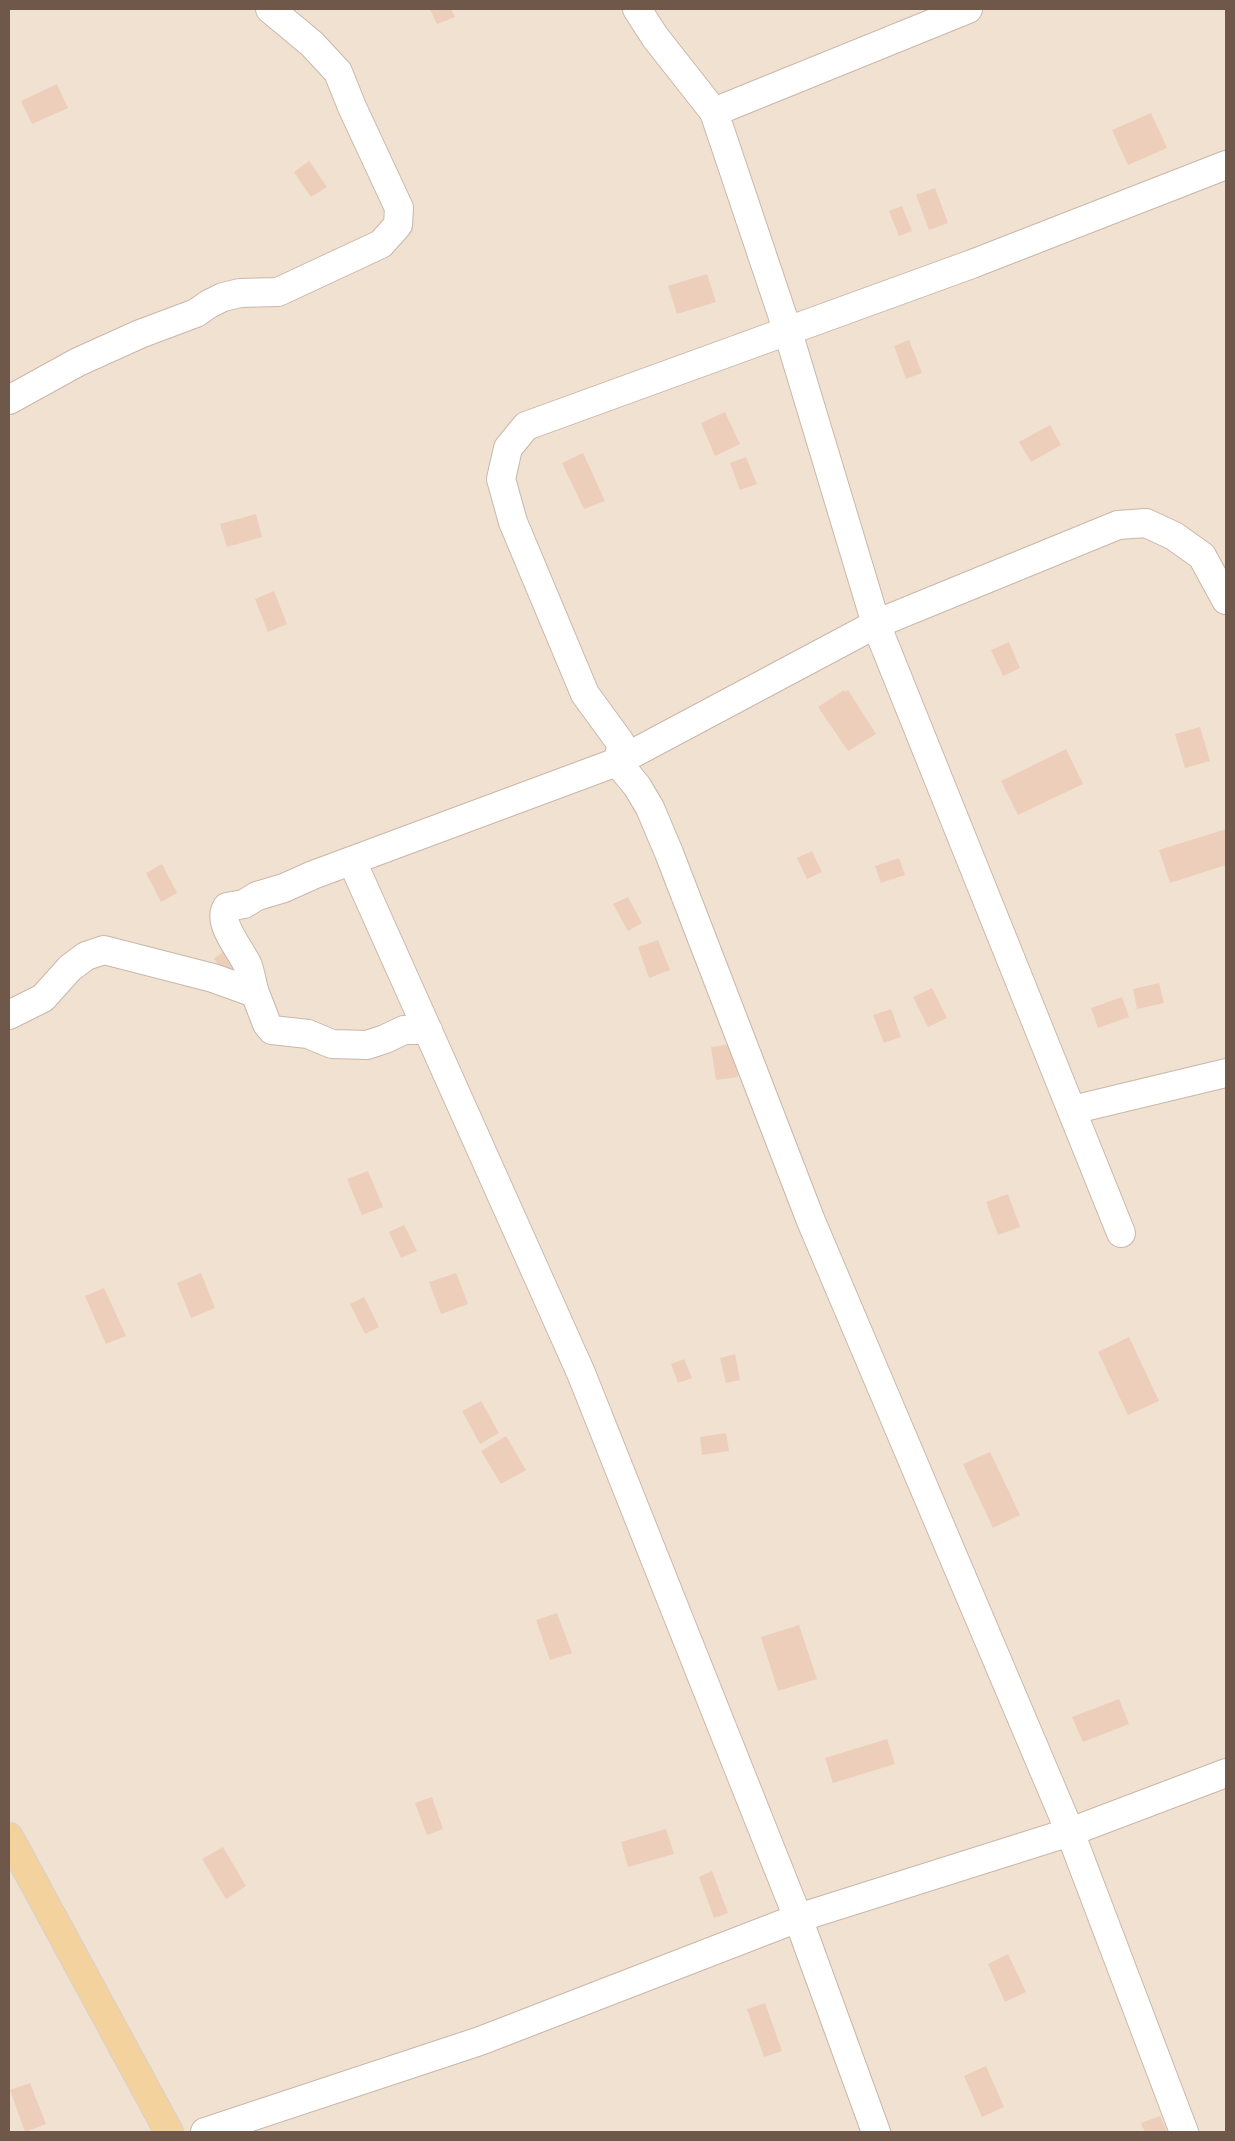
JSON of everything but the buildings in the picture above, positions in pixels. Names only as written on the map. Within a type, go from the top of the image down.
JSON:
[{"type":"main road","points":[[9,1837],[169,2132]]},
{"type":"street","points":[[9,400],[78,362],[140,334],[196,314],[209,304],[223,297],[240,293],[278,292],[381,244],[398,225],[399,208],[352,107],[338,72],[312,44],[270,9]]},
{"type":"street","points":[[637,9],[655,37],[714,112],[788,332],[876,624],[1121,1233]]},
{"type":"street","points":[[714,112],[968,9]]},
{"type":"street","points":[[617,762],[621,748],[620,742],[585,694],[513,522],[501,478],[508,448],[526,426],[972,264],[1226,165]]},
{"type":"street","points":[[428,1030],[404,1030],[385,1040],[367,1044],[332,1044],[308,1034],[272,1030],[267,1024],[254,993],[248,966],[225,922],[224,911],[227,907],[244,904],[257,896],[284,888],[313,875],[617,762],[876,624],[1118,525],[1146,523],[1174,536],[1202,556],[1226,600]]},
{"type":"street","points":[[617,762],[637,786],[650,808],[811,1221],[1070,1832],[1184,2132]]},
{"type":"street","points":[[352,861],[581,1373],[798,1918],[876,2132]]},
{"type":"street","points":[[9,1015],[43,998],[70,968],[86,956],[104,950],[213,978],[254,993]]},
{"type":"street","points":[[1072,1110],[1226,1073]]},
{"type":"street","points":[[204,2132],[480,2040],[798,1918],[1070,1832],[1226,1773]]},
{"type":"shaded area","points":[[9,9],[1226,9],[1226,2132],[9,2132]]}]
